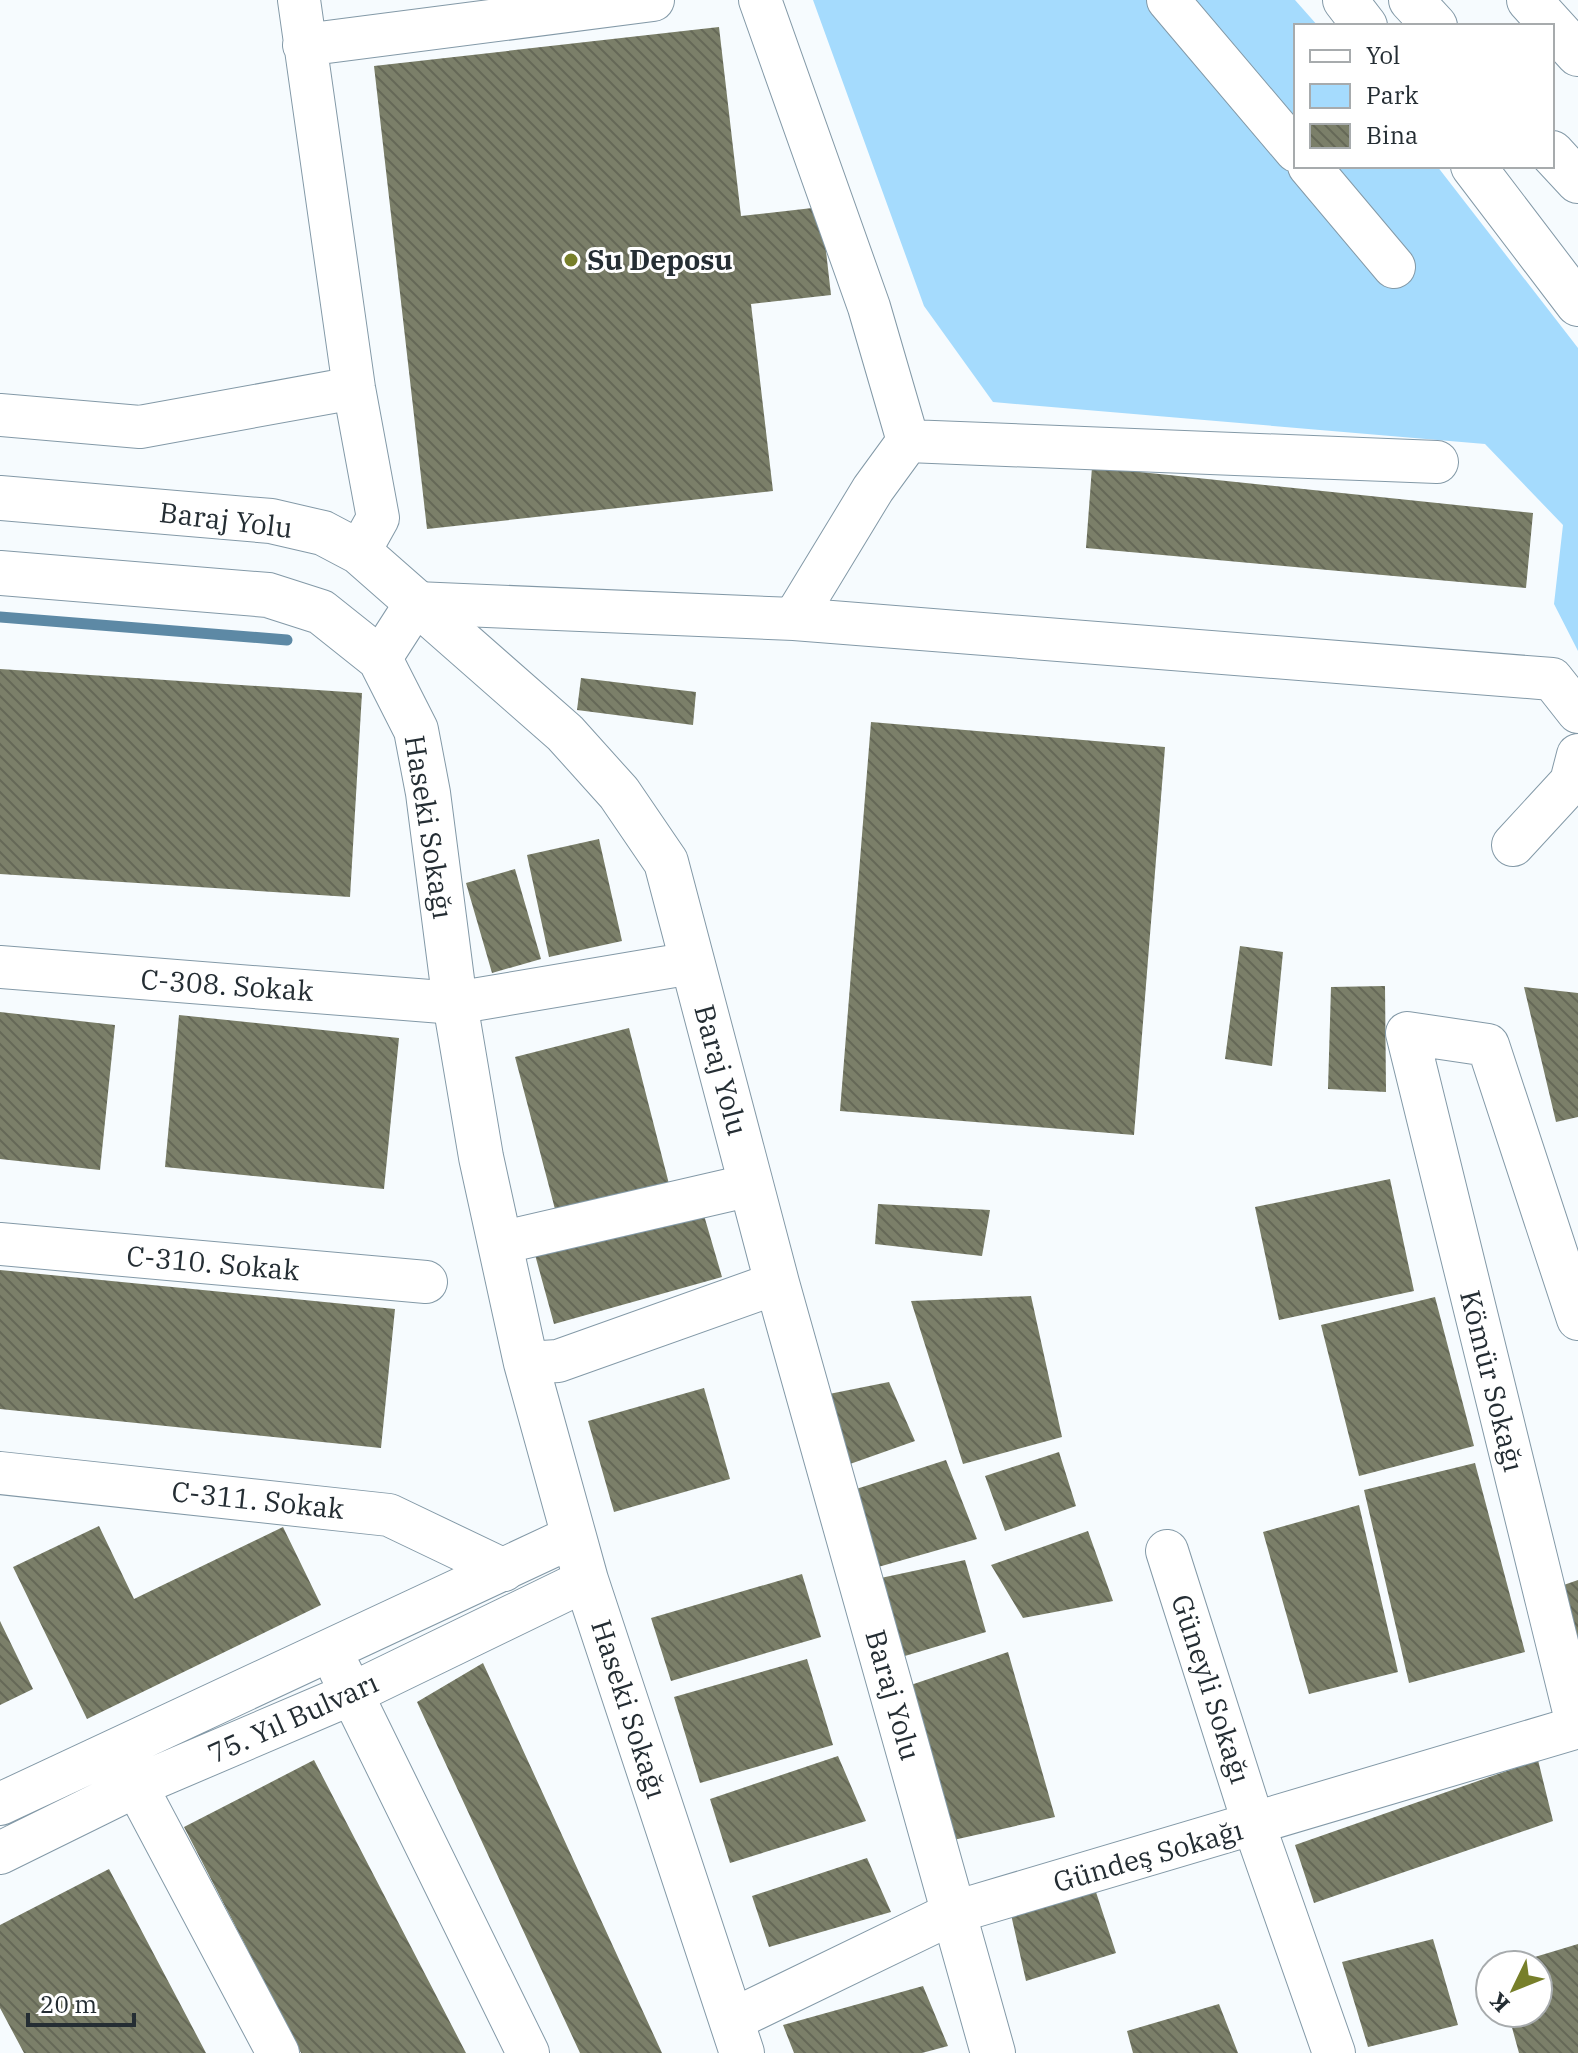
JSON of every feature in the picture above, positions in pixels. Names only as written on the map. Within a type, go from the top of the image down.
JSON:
[{"type":"main road","points":[[1345,0],[1363,24]]},
{"type":"main road","points":[[1411,0],[1433,24]]},
{"type":"main road","points":[[1529,0],[1551,24]]},
{"type":"main road","points":[[1554,28],[1578,54]]},
{"type":"main road","points":[[1554,155],[1578,181]]},
{"type":"main road","points":[[1475,168],[1578,304]]},
{"type":"main road","points":[[1481,168],[1578,277]]},
{"type":"main road","name":"Baraj Yolu","points":[[0,498],[271,521],[323,533],[359,552],[565,733],[619,793],[666,862],[777,1283],[993,2053]]},
{"type":"main road","points":[[0,573],[268,595],[321,612],[380,659]]},
{"type":"main road","name":"Haseki Sokağı","points":[[380,659],[416,730],[428,793],[455,1003],[526,1363],[572,1537],[737,2036]]},
{"type":"street","points":[[299,0],[354,388],[378,518],[359,552]]},
{"type":"street","points":[[304,45],[653,0]]},
{"type":"street","points":[[760,0],[869,307],[908,441]]},
{"type":"street","points":[[1168,0],[1294,149]]},
{"type":"street","points":[[1311,168],[1394,267]]},
{"type":"street","points":[[0,415],[140,427],[354,388]]},
{"type":"street","points":[[908,441],[1437,462]]},
{"type":"street","points":[[794,619],[873,489],[908,441]]},
{"type":"street","points":[[380,659],[416,603],[794,619],[1552,679],[1578,712]]},
{"type":"street","points":[[1513,845],[1571,782],[1578,755]]},
{"type":"street","points":[[455,1003],[692,963]]},
{"type":"street","name":"C-308. Sokak","points":[[0,967],[455,1003]]},
{"type":"street","name":"Kömür Sokağı","points":[[1578,1319],[1488,1045],[1407,1033],[1578,1728]]},
{"type":"street","points":[[500,1243],[751,1185]]},
{"type":"street","name":"C-310. Sokak","points":[[0,1244],[426,1282]]},
{"type":"street","points":[[526,1363],[558,1361],[777,1283]]},
{"type":"street","name":"C-311. Sokak","points":[[0,1473],[389,1515],[504,1570]]},
{"type":"street","name":"75. Yıl Bulvarı","points":[[0,1804],[572,1537]]},
{"type":"street","name":"Güneyli Sokağı","points":[[1167,1551],[1254,1825],[1334,2053]]},
{"type":"street","name":"75. Yıl Bulvarı","points":[[0,1853],[138,1785],[351,1694],[586,1580]]},
{"type":"street","points":[[330,1650],[528,2053]]},
{"type":"street","name":"Gündeş Sokağı","points":[[737,2036],[955,1912],[1578,1728]]},
{"type":"street","points":[[116,1749],[138,1785],[278,2053]]},
{"type":"green space","points":[[813,0],[1295,0],[1316,24],[1294,24],[1294,168],[1439,168],[1578,348],[1578,651],[1554,604],[1563,525],[1485,444],[993,402],[924,306]]},
{"type":"building","name":"Su Deposu","points":[[719,27],[741,216],[821,207],[831,295],[751,304],[773,491],[427,529],[374,66]]},
{"type":"building","points":[[1092,467],[1533,513],[1526,588],[1086,548]]},
{"type":"building","points":[[0,669],[362,693],[350,897],[0,874]]},
{"type":"building","points":[[581,678],[696,692],[693,725],[577,710]]},
{"type":"building","points":[[871,722],[1165,747],[1134,1135],[840,1111]]},
{"type":"building","points":[[599,839],[622,941],[549,957],[527,855]]},
{"type":"building","points":[[515,869],[541,959],[492,973],[466,883]]},
{"type":"building","points":[[1240,946],[1283,952],[1272,1066],[1225,1059]]},
{"type":"building","points":[[1385,986],[1386,1092],[1328,1089],[1331,987]]},
{"type":"building","points":[[1524,987],[1578,993],[1578,1117],[1556,1122]]},
{"type":"building","points":[[0,1012],[115,1025],[100,1170],[0,1159]]},
{"type":"building","points":[[179,1015],[399,1038],[384,1189],[165,1167]]},
{"type":"building","points":[[629,1028],[669,1184],[556,1213],[515,1057]]},
{"type":"building","points":[[1390,1179],[1414,1291],[1279,1320],[1255,1207]]},
{"type":"building","points":[[878,1204],[990,1210],[982,1256],[875,1244]]},
{"type":"building","points":[[701,1205],[722,1277],[554,1324],[534,1251]]},
{"type":"building","points":[[0,1270],[395,1309],[381,1448],[0,1409]]},
{"type":"building","points":[[1031,1296],[1062,1437],[963,1464],[911,1301]]},
{"type":"building","points":[[1435,1297],[1474,1446],[1359,1476],[1321,1325]]},
{"type":"building","points":[[889,1382],[915,1441],[850,1464],[829,1394]]},
{"type":"building","points":[[704,1388],[730,1479],[614,1512],[588,1421]]},
{"type":"building","points":[[1059,1452],[1076,1506],[1005,1531],[985,1476]]},
{"type":"building","points":[[946,1460],[977,1539],[871,1569],[847,1492]]},
{"type":"building","points":[[1475,1463],[1525,1652],[1409,1683],[1364,1490]]},
{"type":"building","points":[[1359,1505],[1398,1672],[1309,1694],[1263,1532]]},
{"type":"building","points":[[99,1526],[134,1599],[283,1527],[321,1605],[87,1719],[13,1567]]},
{"type":"building","points":[[1088,1531],[1113,1601],[1023,1618],[991,1565]]},
{"type":"building","points":[[965,1560],[986,1632],[898,1658],[876,1579]]},
{"type":"building","points":[[802,1574],[821,1637],[671,1681],[651,1618]]},
{"type":"building","points":[[1578,1580],[1578,1659],[1558,1587]]},
{"type":"building","points":[[0,1621],[33,1689],[0,1705]]},
{"type":"building","points":[[1008,1652],[1055,1817],[949,1841],[902,1688]]},
{"type":"building","points":[[807,1659],[833,1745],[700,1783],[674,1697]]},
{"type":"building","points":[[483,1663],[662,2053],[580,2053],[417,1702]]},
{"type":"building","points":[[838,1756],[866,1821],[730,1863],[710,1799]]},
{"type":"building","points":[[314,1760],[466,2053],[301,2053],[184,1827]]},
{"type":"building","points":[[1538,1760],[1553,1821],[1314,1903],[1295,1845]]},
{"type":"building","points":[[867,1858],[891,1912],[769,1947],[752,1896]]},
{"type":"building","points":[[109,1869],[206,2053],[24,2053],[0,2008],[0,1925]]},
{"type":"building","points":[[1094,1886],[1116,1953],[1026,1981],[1010,1910]]},
{"type":"building","points":[[1433,1939],[1458,2025],[1368,2047],[1342,1962]]},
{"type":"building","points":[[1578,1944],[1578,2053],[1519,2053],[1512,2029],[1554,2029],[1554,1951]]},
{"type":"building","points":[[923,1986],[948,2046],[922,2053],[794,2053],[783,2025]]},
{"type":"building","points":[[1219,2004],[1238,2053],[1133,2053],[1127,2031]]},
{"type":"waterway","points":[[0,617],[287,640]]},
{"type":"place","name":"Su Deposu","points":[[571,260]]}]
